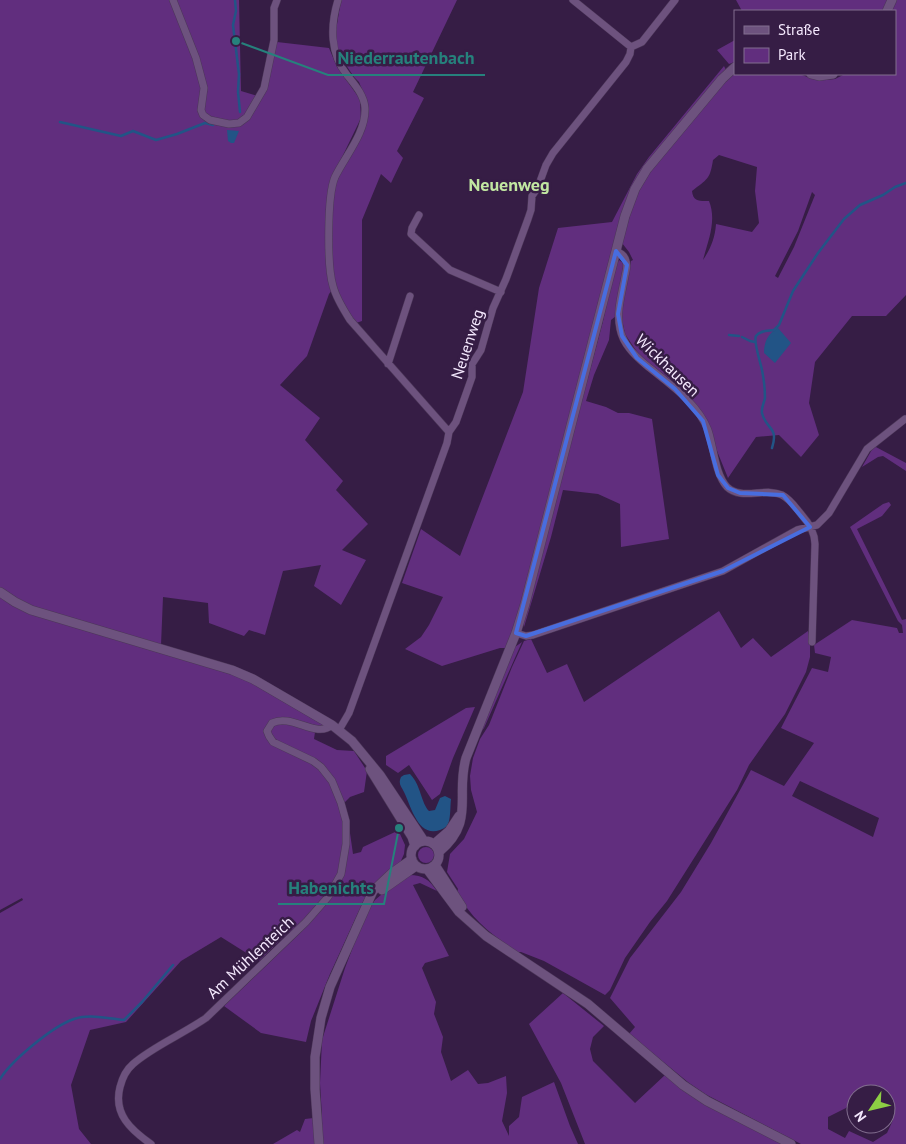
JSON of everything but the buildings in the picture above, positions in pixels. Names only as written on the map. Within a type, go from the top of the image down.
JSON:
[{"type":"main road","points":[[437,848],[455,836],[458,830],[463,798],[462,777],[466,758],[516,633],[625,216],[642,176],[651,163],[722,79],[734,68]]},
{"type":"main road","points":[[0,592],[31,610],[244,675],[336,727],[352,741],[384,781],[424,841],[437,848]]},
{"type":"main road","points":[[366,760],[375,778],[412,837],[415,846]]},
{"type":"main road","points":[[414,862],[411,855],[415,846],[424,841]]},
{"type":"main road","points":[[431,867],[439,859],[437,848]]},
{"type":"main road","points":[[414,862],[431,867],[470,920],[501,947],[588,1004],[689,1090],[792,1144]]},
{"type":"main road","points":[[319,1144],[314,1070],[317,1034],[334,978],[370,900],[414,862]]},
{"type":"street","points":[[173,0],[196,58],[204,88],[201,110],[203,115],[210,120],[224,124],[235,124],[247,116],[264,88],[274,40],[274,8],[277,0]]},
{"type":"street","points":[[338,0],[332,28],[334,47],[340,65],[357,87],[365,108],[364,118],[358,135],[339,168],[331,187],[329,208],[332,285],[341,306],[362,335],[449,432]]},
{"type":"street","points":[[573,0],[631,47]]},
{"type":"street","name":"Neuenweg","points":[[336,727],[349,713],[447,444],[449,432],[456,422],[472,377],[472,364],[481,350],[493,308],[501,292],[528,219],[532,196],[540,183],[550,157],[626,62],[631,47],[642,42],[675,0]]},
{"type":"street","points":[[419,215],[411,234],[417,240],[450,270],[501,292]]},
{"type":"street","name":"Wickhausen","points":[[616,251],[623,255],[626,260],[618,320],[622,336],[631,352],[675,389],[703,420],[708,430],[718,475],[728,488],[740,494],[772,493],[782,495],[796,508],[810,527],[815,537],[812,642]]},
{"type":"street","points":[[388,364],[410,296]]},
{"type":"street","points":[[516,633],[526,636],[533,635],[717,574],[797,530],[817,525],[825,518],[867,449],[906,419]]},
{"type":"street","name":"Am Mühlenteich","points":[[151,1144],[133,1131],[122,1117],[118,1102],[122,1079],[131,1066],[140,1058],[206,1018],[306,922],[328,897],[341,874],[346,844],[346,821],[332,782],[321,767],[313,761],[275,744],[270,739],[267,731],[272,723],[281,720],[318,729],[336,727]]},
{"type":"highlighted area","points":[[616,251],[627,265],[618,314],[622,336],[637,358],[675,389],[703,421],[718,475],[728,488],[740,493],[783,495],[810,527],[723,571],[526,636],[516,633]]},
{"type":"green space","points":[[0,0],[239,0],[241,91],[261,97],[277,42],[329,48],[337,67],[360,99],[361,118],[331,180],[332,290],[307,356],[280,385],[320,418],[305,440],[343,481],[336,490],[368,524],[342,550],[366,560],[341,605],[314,586],[321,565],[283,571],[265,635],[249,630],[244,636],[209,623],[208,603],[163,597],[161,645],[248,681],[323,725],[318,726],[304,722],[315,732],[314,739],[337,750],[354,751],[367,771],[364,792],[350,797],[343,804],[348,819],[353,854],[361,852],[363,847],[395,832],[400,834],[405,845],[404,854],[400,863],[369,889],[330,974],[311,1021],[306,1042],[261,1033],[224,1006],[302,931],[289,932],[259,961],[221,937],[181,961],[126,1022],[90,1030],[71,1085],[79,1129],[91,1144],[0,1144],[0,913],[23,900],[22,898],[0,910]]},
{"type":"green space","points":[[341,0],[457,0],[413,92],[424,98],[397,151],[403,158],[391,183],[381,174],[362,220],[362,321],[356,323],[343,304],[333,279],[331,208],[333,188],[356,142],[366,100],[359,82],[340,56],[337,45],[336,30]]},
{"type":"green space","points":[[736,0],[906,0],[906,295],[886,316],[852,316],[815,362],[809,403],[819,435],[801,457],[779,435],[756,437],[728,478],[704,419],[678,386],[639,355],[625,334],[622,307],[631,261],[633,260],[622,243],[623,238],[636,196],[654,165],[718,89],[734,74],[802,75],[816,80],[835,79],[843,75],[896,75],[896,10],[741,10]],"holes":[[[719,155],[757,167],[755,191],[759,223],[752,232],[716,224],[712,243],[703,260],[711,231],[711,208],[709,201],[695,199],[692,191],[707,178],[711,172],[713,160]],[[812,192],[815,195],[794,247],[778,278],[775,276],[798,231]]]},
{"type":"green space","points":[[734,41],[734,62],[729,64],[717,50]]},
{"type":"green space","points":[[724,66],[726,70],[642,171],[518,615],[506,648],[500,648],[442,666],[405,649],[421,637],[443,597],[402,583],[421,529],[460,556],[523,392],[539,288],[558,228],[612,222],[637,174],[649,157]]},
{"type":"green space","points":[[619,260],[623,263],[624,267],[616,316],[611,320],[609,340],[594,375],[586,401],[618,413],[629,413],[652,419],[669,539],[621,547],[620,504],[598,494],[563,490],[524,627],[523,623],[603,321],[615,267]]},
{"type":"green space","points":[[874,446],[906,463],[906,471],[883,456],[862,467]]},
{"type":"green space","points":[[889,502],[891,505],[882,516],[857,529],[902,620],[906,619],[906,1144],[801,1144],[705,1094],[689,1083],[629,1034],[635,1027],[610,998],[630,958],[681,892],[711,843],[751,770],[784,786],[814,743],[781,728],[812,668],[828,672],[831,657],[815,653],[814,645],[852,620],[897,628],[899,633],[903,633],[902,625],[898,621],[850,527],[883,504]],"holes":[[[800,781],[879,818],[873,837],[792,796]]]},
{"type":"green space","points":[[719,611],[741,648],[753,638],[771,657],[808,631],[810,657],[806,672],[785,714],[749,765],[737,790],[667,901],[625,958],[610,990],[605,995],[544,961],[517,952],[508,946],[476,918],[457,892],[458,889],[447,872],[450,854],[464,839],[477,812],[471,790],[470,776],[473,758],[524,641],[531,639],[547,673],[567,664],[584,702]]},
{"type":"green space","points":[[522,642],[484,728],[480,733],[515,647]]},
{"type":"green space","points":[[475,707],[440,794],[432,800],[409,765],[398,773],[386,765],[386,756],[466,708]]},
{"type":"green space","points":[[423,847],[429,847],[434,852],[432,861],[423,863],[418,858],[418,852]]},
{"type":"green space","points":[[409,875],[426,879],[437,891],[420,883],[413,885],[449,956],[425,963],[422,968],[436,1002],[434,1014],[443,1037],[441,1052],[451,1081],[468,1070],[478,1084],[488,1083],[506,1076],[507,1093],[502,1121],[509,1136],[509,1126],[519,1117],[522,1097],[554,1082],[578,1144],[273,1144],[297,1130],[300,1132],[305,1119],[322,1117],[320,1083],[322,1040],[345,968],[365,915],[375,900]]},
{"type":"green space","points":[[563,993],[604,1026],[593,1037],[590,1049],[593,1061],[635,1103],[665,1075],[784,1144],[585,1144],[561,1083],[529,1024]]},
{"type":"water","points":[[227,130],[239,131],[234,143],[228,141]]},
{"type":"water","points":[[778,328],[791,343],[775,363],[764,353],[764,349],[769,335]]},
{"type":"water","points":[[410,774],[414,778],[429,811],[435,810],[440,798],[445,796],[451,799],[447,826],[440,830],[432,831],[426,829],[416,819],[400,783],[401,777]]},
{"type":"waterway","points":[[235,0],[236,11],[233,25],[239,74],[240,112]]},
{"type":"waterway","points":[[60,122],[121,136],[133,131],[156,140],[205,123],[213,125]]},
{"type":"waterway","points":[[772,448],[774,441],[773,432],[766,423],[762,413],[765,387],[756,347],[756,336],[762,332],[774,330],[779,325],[793,291],[818,253],[844,219],[860,205],[906,183]]},
{"type":"waterway","points":[[729,335],[739,336]]},
{"type":"waterway","points":[[742,337],[755,342]]},
{"type":"waterway","points":[[0,1079],[23,1054],[65,1023],[86,1017],[124,1020],[173,965]]},
{"type":"place","name":"Niederrautenbach","points":[[236,41]]},
{"type":"place","name":"Habenichts","points":[[399,828]]},
{"type":"district","name":"Neuenweg","points":[[509,184]]}]
